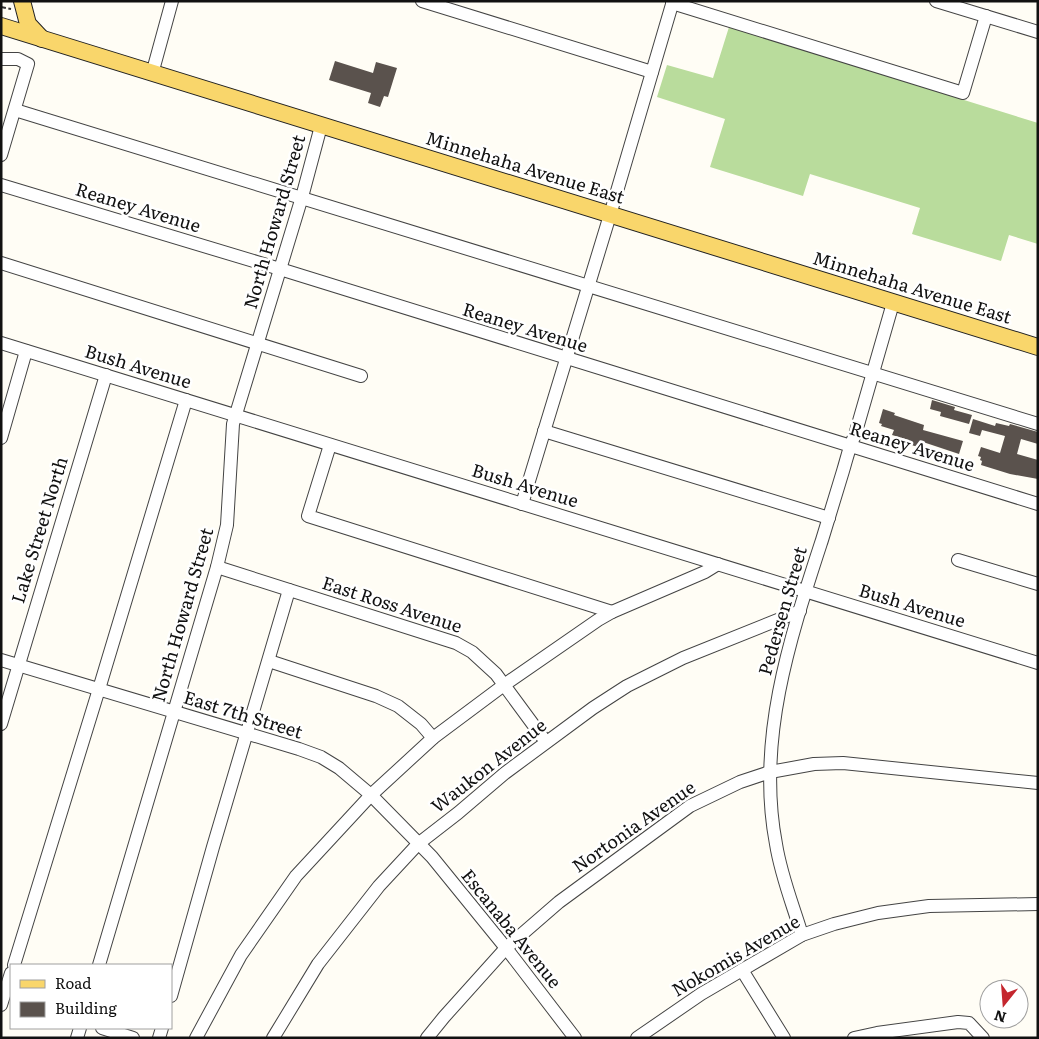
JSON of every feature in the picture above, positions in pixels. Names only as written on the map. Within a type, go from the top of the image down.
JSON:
[{"type":"main road","points":[[16,6],[42,40]]},
{"type":"main road","name":"Minnehaha Avenue East","points":[[1,26],[1038,347]]},
{"type":"street","points":[[152,74],[172,1]]},
{"type":"street","points":[[422,1],[652,72]]},
{"type":"street","points":[[936,1],[961,5],[986,16],[1038,32]]},
{"type":"street","points":[[522,504],[673,2],[963,92],[986,16]]},
{"type":"street","points":[[1,59],[18,59],[28,64],[1,156]]},
{"type":"street","points":[[14,110],[1038,424]]},
{"type":"street","name":"North Howard Street","points":[[99,964],[217,567],[227,525],[232,428],[235,415],[302,197],[321,126]]},
{"type":"street","name":"Reaney Avenue","points":[[1,185],[280,269],[1038,504]]},
{"type":"street","points":[[1,263],[361,376]]},
{"type":"street","name":"Pedersen Street","points":[[802,935],[788,894],[776,845],[771,813],[770,772],[775,712],[781,677],[800,611],[849,446],[855,435],[893,303]]},
{"type":"street","name":"Bush Avenue","points":[[1,343],[1038,663]]},
{"type":"street","points":[[1,438],[26,351]]},
{"type":"street","name":"Lake Street North","points":[[1,724],[106,375]]},
{"type":"street","points":[[14,964],[186,400]]},
{"type":"street","points":[[544,431],[829,518]]},
{"type":"street","points":[[330,445],[308,516],[612,612]]},
{"type":"street","points":[[958,560],[1038,584]]},
{"type":"street","points":[[196,1038],[241,955],[296,876],[371,795],[433,738],[504,685],[598,620],[612,612],[705,572],[718,564]]},
{"type":"street","name":"East Ross Avenue","points":[[217,567],[456,643],[472,652],[486,664],[546,742]]},
{"type":"street","points":[[172,993],[246,734],[290,590]]},
{"type":"street","name":"Waukon Avenue","points":[[273,1038],[318,964],[378,886],[418,844],[505,773],[593,708],[653,672],[800,611]]},
{"type":"street","name":"East 7th Street","points":[[1,660],[321,758],[340,768],[371,795],[418,844]]},
{"type":"street","points":[[269,661],[376,696],[398,706],[421,724],[433,738]]},
{"type":"street","name":"Nortonia Avenue","points":[[427,1038],[506,948],[559,902],[690,806],[740,782],[770,772],[814,764],[843,763],[1038,783]]},
{"type":"street","name":"Escanaba Avenue","points":[[418,844],[432,858],[506,948],[575,1038]]},
{"type":"street","points":[[1023,904],[1038,911]]},
{"type":"street","name":"Nokomis Avenue","points":[[637,1038],[701,994],[802,935],[834,924],[878,913],[920,907],[1038,904]]},
{"type":"street","points":[[742,970],[784,1038]]},
{"type":"street","points":[[1,1005],[10,976]]},
{"type":"street","points":[[854,1038],[965,1022],[972,1025],[983,1038]]},
{"type":"street","points":[[105,1029],[133,1038]]},
{"type":"path","points":[[1,7],[16,6]]},
{"type":"green space","points":[[729,27],[1038,123],[1038,244],[1009,235],[1001,261],[912,234],[920,208],[810,174],[803,196],[710,167],[725,119],[657,97],[667,65],[713,78]]},
{"type":"building","points":[[335,61],[373,73],[376,62],[397,68],[388,97],[384,96],[380,107],[368,103],[371,93],[329,80]]},
{"type":"building","points":[[932,400],[955,407],[954,410],[972,415],[969,424],[940,416],[941,412],[930,409]]},
{"type":"building","points":[[883,409],[895,413],[894,415],[924,425],[923,430],[963,441],[959,454],[920,441],[918,447],[908,444],[909,440],[892,435],[894,430],[881,426],[882,424],[879,423]]},
{"type":"building","points":[[973,419],[995,426],[996,423],[1009,426],[1010,424],[1038,432],[1038,444],[1021,439],[1017,454],[1038,460],[1038,479],[1010,474],[981,465],[981,457],[978,456],[981,447],[1000,453],[1005,436],[982,430],[980,436],[969,433]]}]
